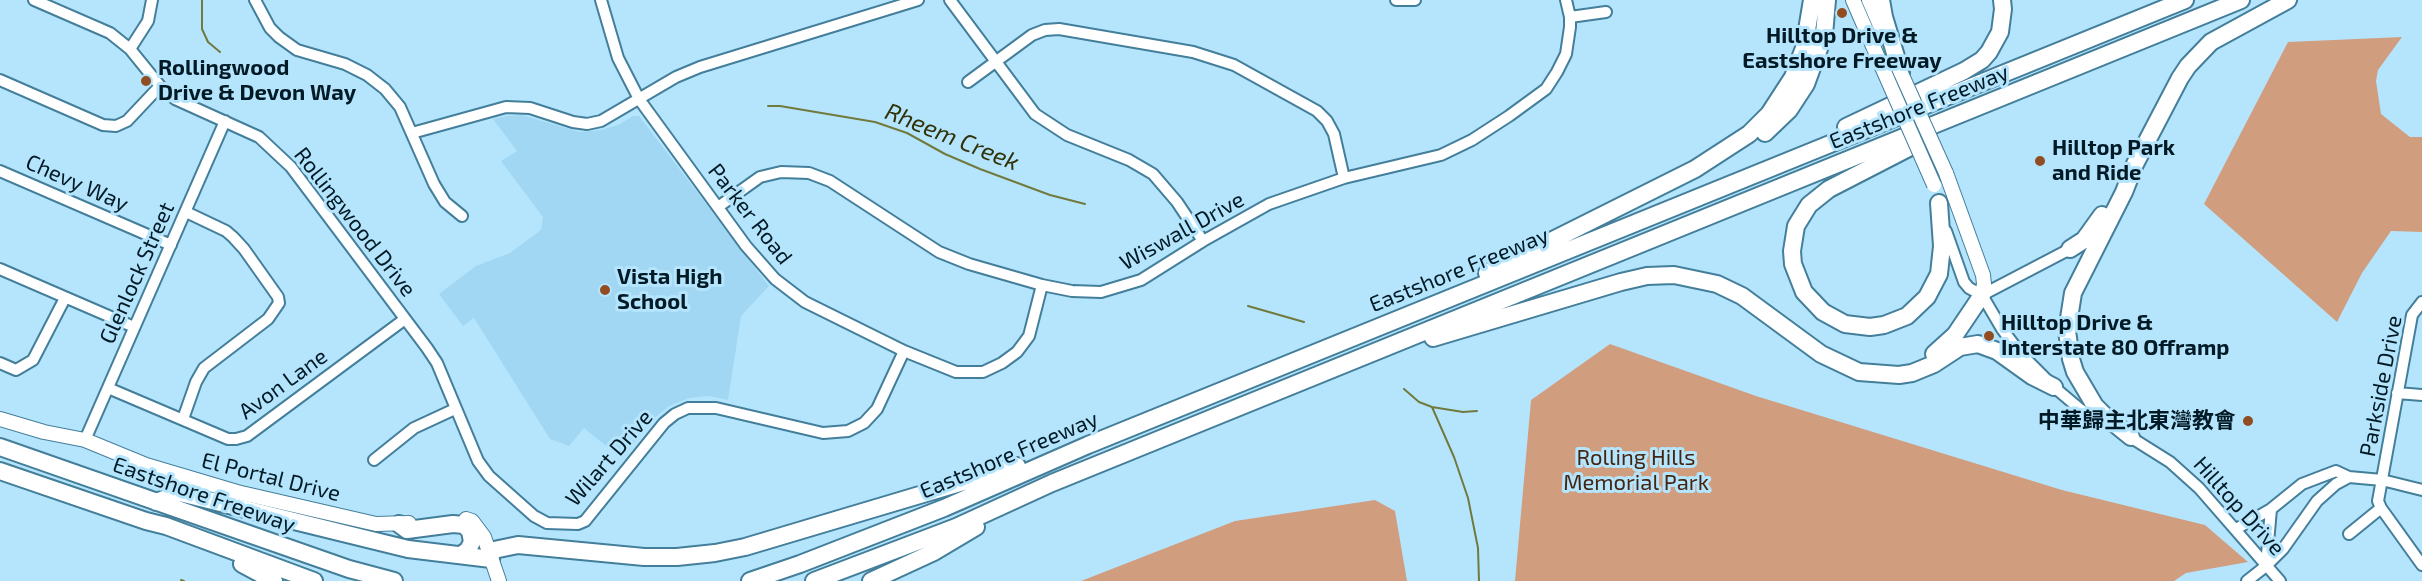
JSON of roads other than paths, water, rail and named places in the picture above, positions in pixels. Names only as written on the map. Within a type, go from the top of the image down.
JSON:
[{"type":"highway","points":[[1695,169],[1749,134],[1778,103],[1799,63],[1808,32],[1812,0]]},
{"type":"highway","points":[[1429,307],[1508,262],[1755,140],[1778,121],[1798,98],[1820,52],[1827,0]]},
{"type":"highway","points":[[1881,0],[1901,73]]},
{"type":"highway","points":[[1724,188],[1973,66],[1989,52],[2000,32],[2002,0]]},
{"type":"highway","name":"Eastshore Freeway","points":[[750,581],[944,508],[1088,445],[2185,0]]},
{"type":"highway","name":"Eastshore Freeway","points":[[814,581],[956,526],[1052,483],[2241,0]]},
{"type":"highway","points":[[2130,436],[2105,416],[2081,384],[2071,359],[2067,331],[2073,293],[2124,192],[2135,164],[2180,78],[2205,47],[2229,30],[2288,0]]},
{"type":"highway","points":[[1939,203],[1942,246],[1939,274],[1927,297],[1907,316],[1884,325],[1870,327],[1845,324],[1823,312],[1804,292],[1793,264],[1792,251],[1796,226],[1809,205],[1840,183],[2010,94]]},
{"type":"highway","points":[[2070,249],[2089,234],[2117,188],[2135,164]]},
{"type":"highway","points":[[1366,356],[1471,328],[1621,282],[1647,276],[1674,275],[1702,280],[1730,290],[1754,304],[1834,362],[1858,372],[1899,375],[1912,373],[1934,364],[1960,347],[1978,344],[1997,351],[2032,376],[2054,387]]},
{"type":"highway","points":[[1881,374],[1911,368],[1939,351],[1963,326],[1982,295]]},
{"type":"highway","points":[[156,502],[180,493],[408,549],[461,555],[490,555],[518,545],[644,557],[676,557],[715,553],[778,537],[1088,445]]},
{"type":"highway","name":"Eastshore Freeway","points":[[0,447],[349,569],[394,581]]},
{"type":"highway","name":"Eastshore Freeway","points":[[0,471],[166,526],[314,581]]},
{"type":"highway","points":[[871,581],[934,552],[1052,483]]},
{"type":"highway","points":[[399,524],[407,530],[453,524],[464,525],[470,531],[472,542],[468,550],[461,555]]},
{"type":"highway","points":[[166,526],[274,581]]},
{"type":"main road","name":"Hilltop Drive","points":[[1853,0],[1934,185],[1939,203]]},
{"type":"main road","name":"Hilltop Drive","points":[[1869,0],[1946,172],[1983,275],[1982,295]]},
{"type":"main road","name":"El Portal Drive","points":[[0,419],[44,432],[85,440],[146,465],[237,492],[376,524],[399,524],[458,516],[472,521],[484,537],[499,581]]},
{"type":"street","name":"Rollingwood Drive","points":[[34,0],[110,33],[130,49],[160,86],[175,99],[259,138],[291,167],[437,363],[478,461],[489,476]]},
{"type":"street","points":[[130,49],[148,21],[152,0]]},
{"type":"street","points":[[255,0],[270,28],[288,44],[304,52],[352,68],[367,75],[385,89],[400,107],[434,184],[445,202],[462,216]]},
{"type":"street","name":"Parker Road","points":[[601,0],[618,58],[639,99],[746,246],[782,285],[805,302],[904,351],[956,372],[983,372],[1002,363],[1017,352],[1029,336],[1042,285]]},
{"type":"street","points":[[412,133],[506,108],[530,108],[573,122],[587,124],[601,121],[676,77],[700,67],[918,0]]},
{"type":"street","points":[[950,0],[1035,114],[1049,125],[1129,160],[1153,174],[1177,202],[1203,241]]},
{"type":"street","points":[[1396,0],[1415,0]]},
{"type":"street","name":"Wiswall Drive","points":[[718,207],[760,177],[781,172],[809,173],[830,181],[939,252],[975,266],[1072,291],[1101,292],[1123,287],[1142,280],[1203,241],[1269,204],[1344,178],[1441,155],[1472,140],[1546,88],[1557,72],[1566,54],[1570,17],[1566,0]]},
{"type":"street","points":[[1570,17],[1606,12]]},
{"type":"street","points":[[968,82],[1032,35],[1045,30],[1059,29],[1218,58],[1317,111],[1327,121],[1334,134],[1344,178]]},
{"type":"street","points":[[0,80],[104,125],[116,126],[127,121],[160,86]]},
{"type":"street","name":"Glenlock Street","points":[[85,440],[225,121]]},
{"type":"street","name":"Chevy Way","points":[[0,171],[171,245]]},
{"type":"street","name":"Hilltop Drive","points":[[1939,203],[1964,282],[1969,288],[1982,295],[1993,316],[2016,347],[2054,387],[2080,409],[2130,436],[2170,462],[2199,488],[2280,581]]},
{"type":"street","points":[[183,420],[196,382],[204,368],[268,319],[279,303],[278,297],[233,237],[226,231],[186,212]]},
{"type":"street","points":[[1982,295],[2070,249]]},
{"type":"street","points":[[0,269],[134,327]]},
{"type":"street","points":[[0,363],[16,370],[33,360],[65,298]]},
{"type":"street","name":"Parkside Drive","points":[[2381,508],[2378,501],[2412,315],[2422,302]]},
{"type":"street","name":"Avon Lane","points":[[108,388],[228,440],[247,436],[405,319]]},
{"type":"street","name":"Wilart Drive","points":[[489,476],[534,516],[547,523],[578,524],[591,515],[664,423],[675,414],[688,408],[716,408],[823,433],[848,431],[864,423],[877,408],[904,351]]},
{"type":"street","points":[[2397,393],[2422,395]]},
{"type":"street","points":[[374,459],[414,428],[455,409]]},
{"type":"street","points":[[2236,529],[2271,509],[2302,484],[2336,471],[2349,477],[2382,480],[2422,490]]},
{"type":"street","points":[[2247,581],[2283,549],[2317,501],[2336,484],[2349,477]]},
{"type":"street","points":[[2349,534],[2381,508],[2422,565]]},
{"type":"street","points":[[2266,566],[2271,509]]},
{"type":"waterway","points":[[202,0],[202,29],[208,42],[220,52]]},
{"type":"waterway","name":"Rheem Creek","points":[[768,106],[875,122],[907,133],[945,154],[980,169],[1050,195],[1085,204]]},
{"type":"waterway","name":"Rheem Creek","points":[[1248,306],[1304,322]]},
{"type":"waterway","name":"Rheem Creek","points":[[1404,389],[1419,402],[1432,407],[1463,412],[1477,411]]},
{"type":"waterway","name":"Rheem Creek","points":[[1432,407],[1454,457],[1468,498],[1478,548],[1479,581]]},
{"type":"place","name":"Hilltop Drive & Eastshore Freeway","points":[[1842,13]]},
{"type":"place","name":"Rollingwood Drive & Devon Way","points":[[146,81]]},
{"type":"place","name":"Hilltop Park and Ride","points":[[2040,161]]},
{"type":"place","name":"Vista High School","points":[[605,290]]},
{"type":"place","name":"Hilltop Drive & Interstate 80 Offramp","points":[[1989,336]]},
{"type":"place","name":"中華歸主北東灣教會","points":[[2248,421]]},
{"type":"park label","name":"Rolling Hills Memorial Park","points":[[1636,470]]}]
